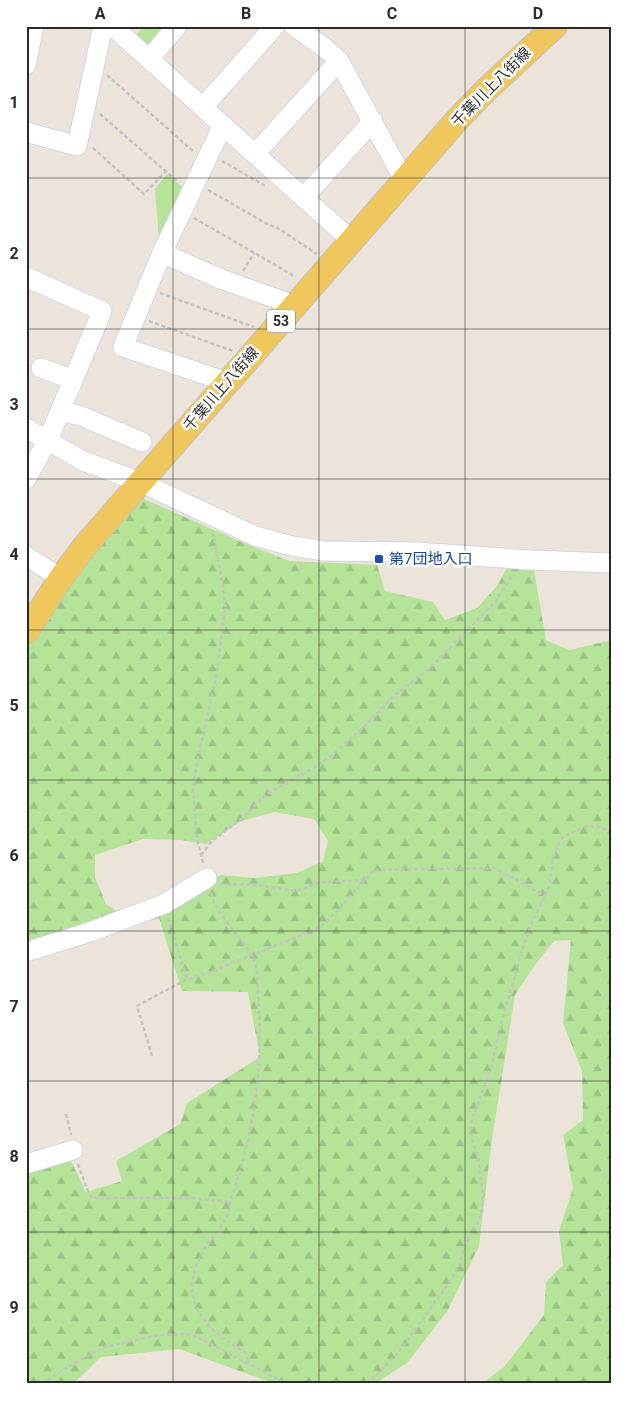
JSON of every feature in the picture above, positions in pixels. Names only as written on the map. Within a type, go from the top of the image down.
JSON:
[{"type":"main road","name":"千葉川上八街線","points":[[27,629],[84,547],[270,332],[485,91],[554,26]]},
{"type":"street","points":[[26,65],[34,26]]},
{"type":"street","points":[[26,132],[77,146],[103,26]]},
{"type":"street","points":[[149,59],[178,26]]},
{"type":"street","points":[[203,107],[275,26]]},
{"type":"street","points":[[294,26],[339,61],[404,180]]},
{"type":"street","points":[[123,30],[149,59],[351,240]]},
{"type":"street","points":[[255,154],[339,61]]},
{"type":"street","points":[[304,197],[373,121]]},
{"type":"street","points":[[224,125],[162,253],[123,347],[227,382]]},
{"type":"street","points":[[162,253],[235,284],[294,305]]},
{"type":"street","points":[[26,277],[102,311],[48,440],[29,468]]},
{"type":"street","points":[[41,368],[73,380]]},
{"type":"street","points":[[60,411],[80,416],[142,442]]},
{"type":"street","points":[[26,428],[83,461],[140,482],[255,536],[292,546],[324,551],[416,552],[530,560],[612,563]]},
{"type":"street","points":[[26,556],[61,578]]},
{"type":"street","points":[[26,952],[90,932],[164,904],[208,881]]},
{"type":"street","points":[[26,1164],[73,1150]]},
{"type":"path","points":[[95,64],[208,158],[270,189]]},
{"type":"path","points":[[87,102],[166,171],[193,188],[276,227],[331,263]]},
{"type":"path","points":[[80,135],[144,194],[166,171]]},
{"type":"path","points":[[182,211],[311,286]]},
{"type":"path","points":[[235,284],[254,252]]},
{"type":"path","points":[[147,288],[270,332]]},
{"type":"path","points":[[135,317],[249,357]]},
{"type":"path","points":[[208,514],[223,586],[225,606],[217,673],[197,762],[193,790],[197,838],[213,902],[255,962],[260,1016],[256,1090],[250,1133],[230,1202],[230,1208],[227,1216],[199,1260],[195,1270],[192,1293],[193,1300],[207,1324],[246,1353],[248,1362]]},
{"type":"path","points":[[201,855],[212,841],[241,819],[267,794],[305,773],[330,756],[370,721],[395,694],[430,669],[495,602],[509,580],[530,560]]},
{"type":"path","points":[[367,1384],[398,1353],[443,1291],[459,1266],[464,1248],[480,1218],[483,1192],[478,1158],[472,1140],[471,1122],[488,1076],[525,941],[545,896],[559,843],[564,836],[586,827],[602,827],[608,832]]},
{"type":"path","points":[[152,1056],[137,1006],[187,980],[316,929],[324,924],[374,870],[495,868],[545,896]]},
{"type":"path","points":[[208,881],[258,885],[296,891],[321,882],[366,880]]},
{"type":"path","points":[[164,904],[187,980]]},
{"type":"path","points":[[66,1114],[73,1150],[88,1194],[92,1198],[191,1198],[230,1202]]},
{"type":"path","points":[[42,1384],[104,1347],[144,1340],[159,1335],[186,1334],[197,1337],[248,1362],[287,1384]]},
{"type":"green space","points":[[143,26],[173,26],[148,49],[137,39],[137,35]]},
{"type":"green space","points":[[167,174],[188,192],[160,251],[155,189]]},
{"type":"green space","points":[[135,495],[289,561],[377,565],[385,591],[433,602],[445,620],[477,608],[497,586],[507,568],[534,570],[546,640],[569,650],[612,640],[612,1384],[481,1384],[504,1367],[544,1315],[546,1282],[563,1265],[559,1231],[573,1188],[563,1135],[583,1120],[582,1071],[563,1023],[571,940],[554,941],[515,995],[491,1146],[479,1246],[448,1310],[408,1362],[375,1384],[275,1384],[179,1349],[101,1357],[73,1384],[26,1384],[26,1170],[71,1161],[86,1192],[122,1181],[116,1161],[180,1124],[187,1103],[260,1057],[248,992],[182,991],[159,918],[26,957],[26,642]],"holes":[[[275,812],[314,819],[328,841],[323,861],[297,873],[255,878],[221,875],[193,884],[125,917],[106,904],[95,877],[95,855],[143,839],[180,840],[206,844],[241,821]]]},
{"type":"place","name":"第7団地入口","points":[[379,559]]}]
